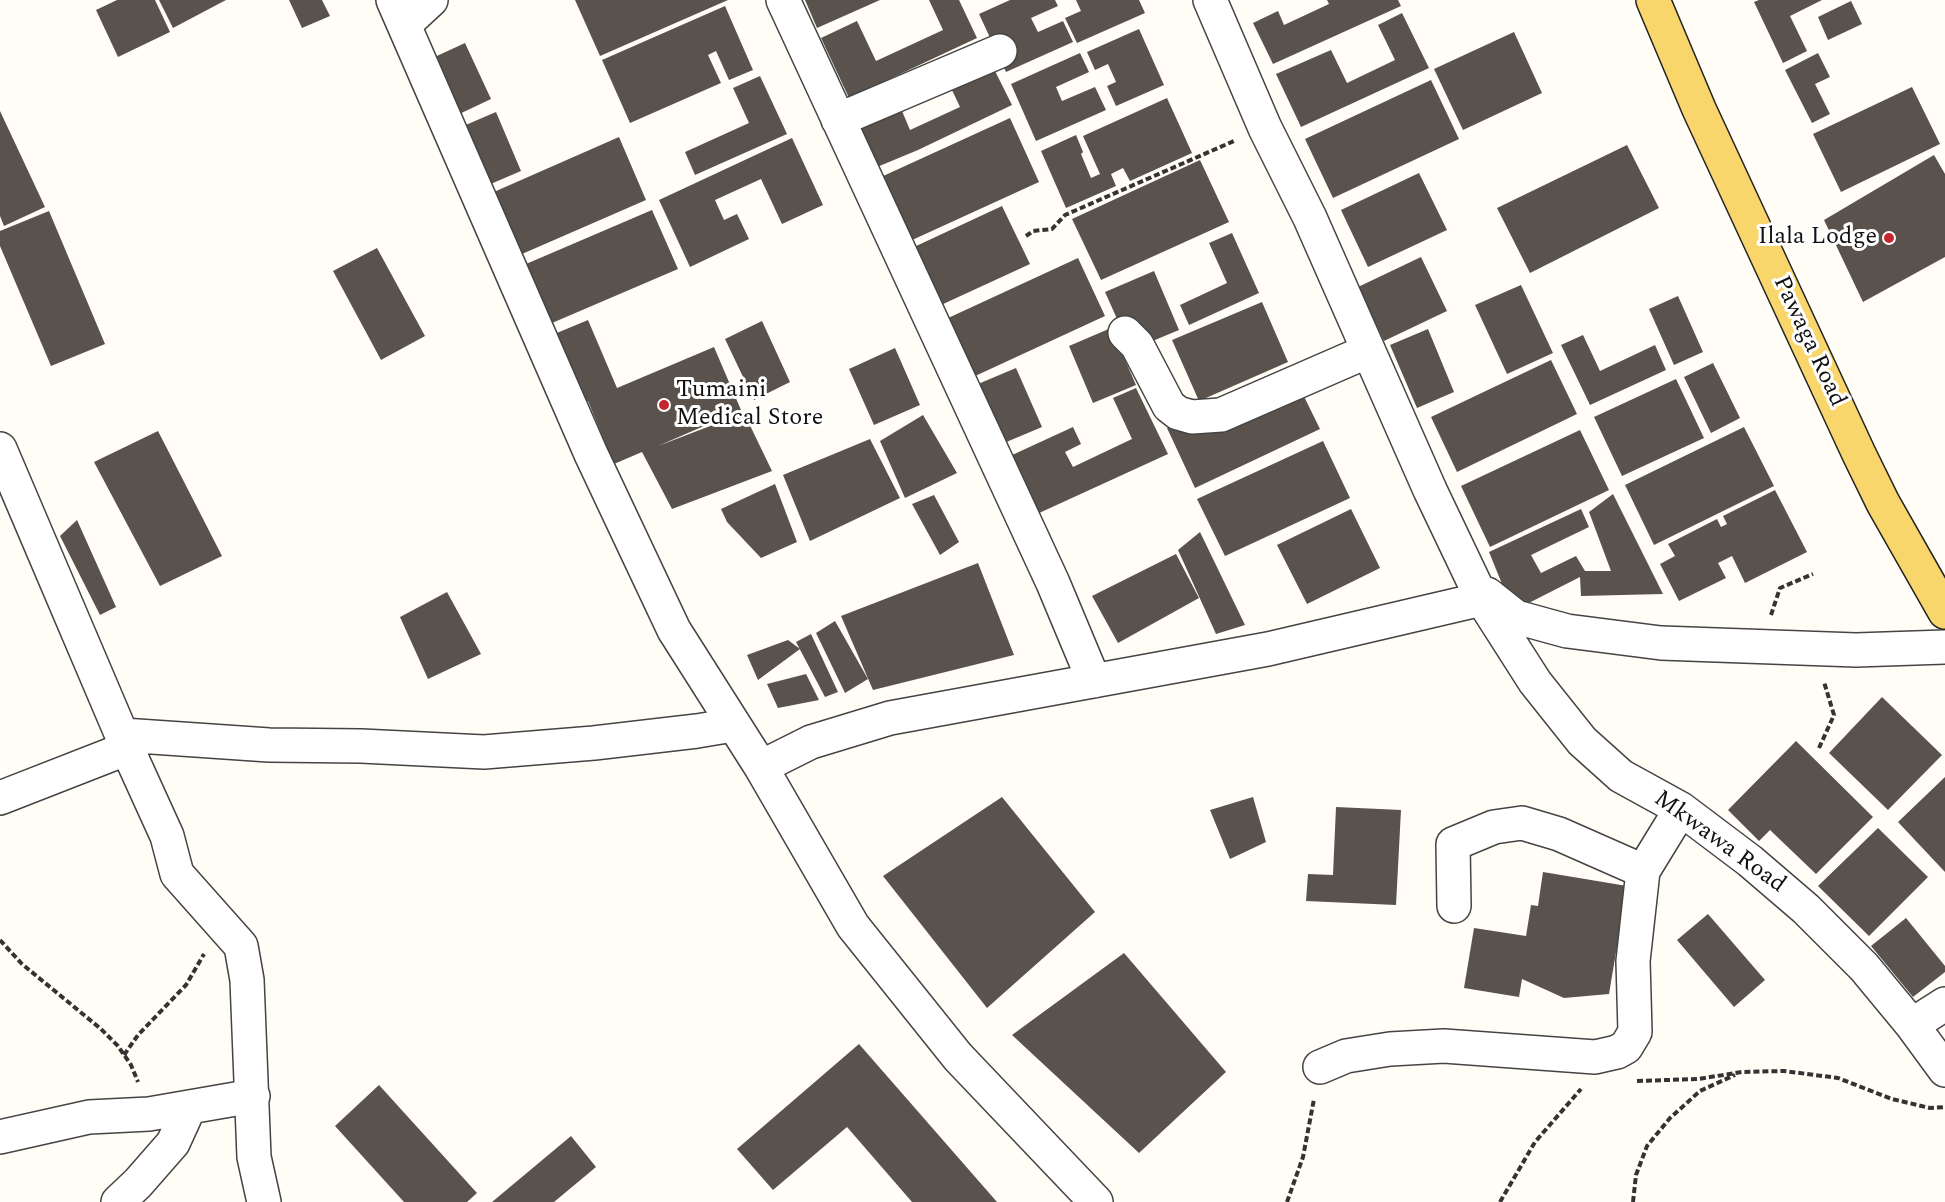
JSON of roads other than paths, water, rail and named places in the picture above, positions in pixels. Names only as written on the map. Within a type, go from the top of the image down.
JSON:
[{"type":"main road","name":"Pawaga Road","points":[[1653,0],[1699,109],[1859,454],[1883,503],[1945,612]]},
{"type":"street","points":[[431,0],[399,12],[591,454],[674,630],[760,767],[853,926],[958,1057],[1096,1202]]},
{"type":"street","points":[[783,0],[1053,583],[1094,681]]},
{"type":"street","name":"Mkwawa Road","points":[[1210,0],[1265,128],[1310,218],[1430,490],[1480,593],[1536,682],[1582,741],[1621,776],[1681,809],[1750,861],[1806,909],[1864,967],[1912,1025],[1945,1070]]},
{"type":"street","points":[[838,120],[1000,51]]},
{"type":"street","points":[[1125,333],[1137,345],[1169,406],[1178,413],[1192,417],[1221,415],[1368,351]]},
{"type":"street","points":[[0,449],[167,837],[177,874],[195,897],[241,946],[247,980],[254,1157],[264,1202]]},
{"type":"street","points":[[760,767],[811,742],[890,718],[1268,649],[1480,593],[1516,617],[1567,631],[1661,643],[1856,650],[1945,646]]},
{"type":"street","points":[[0,798],[125,742],[361,746],[484,752],[594,743],[734,725]]},
{"type":"street","points":[[1320,1067],[1346,1056],[1390,1049],[1444,1046],[1595,1058],[1626,1047],[1635,1032],[1633,961],[1643,871],[1681,809]]},
{"type":"street","points":[[1454,906],[1453,844],[1494,827],[1522,823],[1559,834],[1643,871]]},
{"type":"street","points":[[1912,1025],[1945,1004]]},
{"type":"street","points":[[0,1137],[89,1117],[149,1114],[253,1096]]},
{"type":"street","points":[[118,1202],[173,1143],[189,1108]]},
{"type":"place","name":"Ilala Lodge","points":[[1889,238]]},
{"type":"place","name":"Tumaini Medical Store","points":[[664,405]]}]
